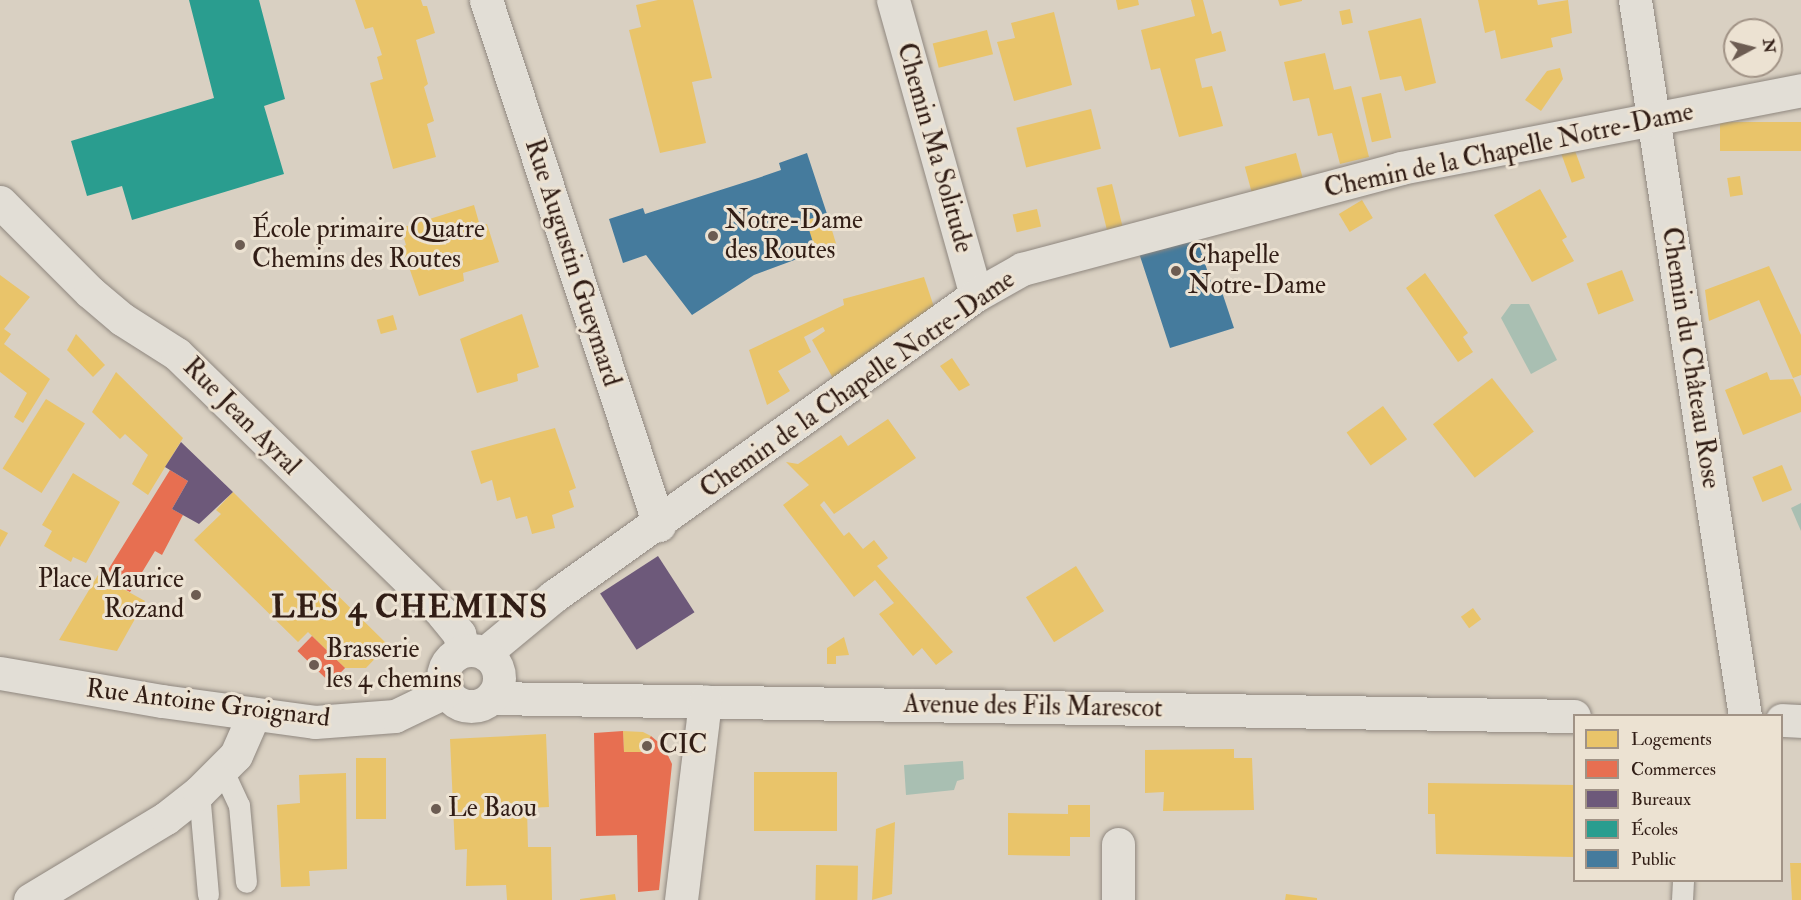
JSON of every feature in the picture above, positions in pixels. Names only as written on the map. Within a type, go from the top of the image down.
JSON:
[{"type":"street","name":"Rue Augustin Gueymard","points":[[486,0],[659,525]]},
{"type":"street","name":"Chemin Ma Solitude","points":[[893,0],[976,295]]},
{"type":"street","name":"Chemin du Château Rose","points":[[1635,0],[1745,714]]},
{"type":"street","name":"Chemin de la Chapelle Notre-Dame","points":[[474,652],[659,525],[976,295],[1022,269],[1401,168],[1652,122],[1801,90]]},
{"type":"street","name":"Rue Jean Ayral","points":[[0,202],[90,292],[122,319],[177,354],[443,614],[474,652]]},
{"type":"street","points":[[474,652],[499,674],[491,698],[482,704],[463,704],[447,691],[444,671],[456,653],[474,652]]},
{"type":"street","name":"Rue Antoine Groignard","points":[[0,673],[315,722],[372,720],[395,716],[447,691]]},
{"type":"street","name":"Avenue des Fils Marescot","points":[[491,698],[1573,716]]},
{"type":"street","points":[[681,900],[705,702]]},
{"type":"street","points":[[30,900],[166,818],[211,782],[236,755],[254,714]]},
{"type":"street","points":[[1783,720],[1801,721]]},
{"type":"street","points":[[1118,844],[1118,900]]},
{"type":"lane","points":[[211,782],[239,805],[246,882]]},
{"type":"lane","points":[[208,895],[211,782]]},
{"type":"lane","points":[[1682,900],[1683,882]]},
{"type":"shaded area","points":[[1511,304],[1529,304],[1557,360],[1531,374],[1501,318]]},
{"type":"shaded area","points":[[1801,503],[1801,531],[1791,508]]},
{"type":"shaded area","points":[[963,761],[964,779],[957,781],[954,790],[906,795],[904,765]]},
{"type":"building: Logements","points":[[355,0],[421,0],[423,6],[427,6],[435,33],[416,40],[428,84],[424,87],[434,121],[427,124],[436,157],[393,169],[370,83],[383,79],[377,57],[382,55],[373,27],[365,29]]},
{"type":"building: Logements","points":[[658,0],[693,0],[712,78],[692,82],[706,143],[660,153],[629,30],[641,27],[636,5]]},
{"type":"building: Logements","points":[[1116,0],[1138,0],[1139,5],[1118,10]]},
{"type":"building: Logements","points":[[1191,0],[1203,0],[1212,34],[1221,31],[1226,51],[1195,59],[1202,88],[1212,86],[1223,126],[1179,137],[1160,68],[1151,70],[1141,30],[1195,16]]},
{"type":"building: Logements","points":[[1278,0],[1302,0],[1302,1],[1280,6]]},
{"type":"building: Logements","points":[[1478,0],[1537,0],[1538,5],[1568,0],[1572,33],[1551,38],[1553,47],[1501,59],[1495,30],[1485,33]]},
{"type":"building: Logements","points":[[1350,9],[1353,23],[1342,25],[1339,11]]},
{"type":"building: Logements","points":[[1054,12],[1072,85],[1014,101],[997,42],[1015,38],[1011,23]]},
{"type":"building: Logements","points":[[1421,18],[1436,83],[1405,91],[1401,76],[1380,80],[1368,31]]},
{"type":"building: Logements","points":[[987,30],[993,54],[939,68],[933,44]]},
{"type":"building: Logements","points":[[1325,53],[1334,90],[1351,86],[1369,157],[1340,164],[1332,133],[1318,136],[1309,98],[1293,101],[1284,62]]},
{"type":"building: Logements","points":[[1560,68],[1563,79],[1541,111],[1525,100],[1547,71]]},
{"type":"building: Logements","points":[[1381,93],[1391,138],[1372,142],[1362,97]]},
{"type":"building: Logements","points":[[1091,109],[1101,149],[1026,167],[1016,128]]},
{"type":"building: Logements","points":[[1720,122],[1801,122],[1801,151],[1720,151]]},
{"type":"building: Logements","points":[[1574,148],[1585,178],[1572,183],[1561,153]]},
{"type":"building: Logements","points":[[1296,153],[1303,179],[1252,193],[1245,167]]},
{"type":"building: Logements","points":[[1740,176],[1743,195],[1730,197],[1727,178]]},
{"type":"building: Logements","points":[[1112,184],[1123,229],[1108,233],[1096,188]]},
{"type":"building: Logements","points":[[1540,189],[1567,237],[1562,240],[1574,261],[1532,282],[1494,215]]},
{"type":"building: Logements","points":[[1362,200],[1373,218],[1350,232],[1339,214]]},
{"type":"building: Logements","points":[[474,205],[480,226],[487,224],[499,262],[463,273],[464,281],[419,296],[402,247],[406,245],[401,228]]},
{"type":"building: Logements","points":[[1037,209],[1041,227],[1017,232],[1013,215]]},
{"type":"building: Logements","points":[[827,214],[837,247],[816,253],[806,220]]},
{"type":"building: Logements","points":[[1769,266],[1801,335],[1801,375],[1793,378],[1759,300],[1709,321],[1705,290]]},
{"type":"building: Logements","points":[[1622,270],[1634,301],[1598,314],[1587,284]]},
{"type":"building: Logements","points":[[1425,273],[1468,333],[1463,337],[1473,352],[1458,362],[1406,288]]},
{"type":"building: Logements","points":[[0,275],[30,297],[4,329],[11,334],[4,344],[50,379],[23,423],[14,417],[27,393],[0,372]]},
{"type":"building: Logements","points":[[924,277],[935,310],[835,382],[812,340],[825,331],[823,327],[804,337],[811,352],[778,371],[790,391],[767,405],[749,350],[844,305],[843,299]]},
{"type":"building: Logements","points":[[522,314],[539,367],[517,374],[518,381],[477,393],[460,339]]},
{"type":"building: Logements","points":[[393,315],[397,329],[381,334],[377,320]]},
{"type":"building: Logements","points":[[76,334],[105,365],[93,377],[67,350]]},
{"type":"building: Logements","points":[[952,358],[970,385],[959,391],[940,366]]},
{"type":"building: Logements","points":[[116,372],[183,438],[148,495],[132,484],[148,455],[125,434],[120,439],[92,412]]},
{"type":"building: Logements","points":[[1767,372],[1770,380],[1793,379],[1801,397],[1801,412],[1743,435],[1725,390]]},
{"type":"building: Logements","points":[[1492,378],[1534,432],[1475,478],[1433,424]]},
{"type":"building: Logements","points":[[46,399],[85,423],[42,493],[3,469]]},
{"type":"building: Logements","points":[[1383,406],[1407,439],[1371,466],[1347,432]]},
{"type":"building: Logements","points":[[888,419],[916,458],[834,514],[824,501],[820,505],[844,536],[849,532],[863,549],[874,540],[888,558],[877,566],[953,652],[936,665],[922,648],[913,656],[879,614],[894,603],[875,580],[854,597],[783,505],[809,485],[786,462],[798,464],[841,435],[848,446]]},
{"type":"building: Logements","points":[[555,428],[576,488],[569,491],[574,507],[552,515],[555,528],[532,534],[527,516],[516,519],[510,497],[497,501],[492,480],[481,484],[471,451]]},
{"type":"building: Logements","points":[[1782,465],[1792,490],[1762,502],[1752,477]]},
{"type":"building: Logements","points":[[73,473],[120,502],[86,563],[73,557],[71,562],[44,546],[52,531],[42,525]]},
{"type":"building: Logements","points":[[233,492],[388,645],[366,668],[345,668],[308,632],[298,642],[194,540],[221,514],[216,510]]},
{"type":"building: Logements","points":[[0,529],[8,533],[0,547]]},
{"type":"building: Logements","points":[[1076,566],[1104,611],[1054,642],[1026,597]]},
{"type":"building: Logements","points":[[98,575],[145,601],[117,651],[59,640]]},
{"type":"building: Logements","points":[[1473,608],[1481,619],[1469,628],[1461,617]]},
{"type":"building: Logements","points":[[844,637],[849,655],[836,656],[836,664],[827,664],[827,648]]},
{"type":"building: Logements","points":[[623,731],[643,732],[651,736],[641,752],[624,752]]},
{"type":"building: Logements","points":[[546,734],[549,807],[527,808],[528,847],[551,847],[552,900],[507,900],[506,885],[466,886],[467,849],[455,850],[450,739]]},
{"type":"building: Logements","points":[[1234,749],[1234,758],[1252,758],[1254,810],[1163,811],[1164,792],[1145,793],[1145,750]]},
{"type":"building: Logements","points":[[356,758],[386,758],[386,819],[356,819]]},
{"type":"building: Logements","points":[[754,772],[837,772],[837,831],[754,831]]},
{"type":"building: Logements","points":[[346,773],[347,869],[309,871],[310,886],[281,887],[277,805],[300,803],[299,775]]},
{"type":"building: Logements","points":[[1428,783],[1573,785],[1573,857],[1436,854],[1435,814],[1428,814]]},
{"type":"building: Logements","points":[[1068,805],[1090,805],[1090,837],[1070,837],[1070,856],[1008,855],[1008,813],[1068,814]]},
{"type":"building: Logements","points":[[895,822],[892,894],[872,900],[876,829]]},
{"type":"building: Logements","points":[[1790,863],[1801,863],[1801,900],[1792,900]]},
{"type":"building: Logements","points":[[816,865],[858,866],[857,900],[815,900]]},
{"type":"building: Logements","points":[[615,894],[616,900],[580,900],[580,899]]},
{"type":"building: Logements","points":[[1286,894],[1317,898],[1317,900],[1285,900]]},
{"type":"building: Commerces","points":[[170,470],[188,481],[172,509],[183,515],[162,555],[155,551],[130,592],[103,578]]},
{"type":"building: Commerces","points":[[312,636],[345,668],[331,683],[297,651]]},
{"type":"building: Commerces","points":[[623,731],[624,752],[641,752],[651,736],[664,747],[672,764],[659,890],[638,892],[637,835],[596,836],[594,733]]},
{"type":"building: Bureaux","points":[[181,442],[233,492],[199,524],[172,509],[188,481],[165,467]]},
{"type":"building: Bureaux","points":[[658,556],[694,612],[637,650],[600,594]]},
{"type":"building: Écoles","points":[[189,0],[259,0],[285,99],[264,106],[284,174],[132,220],[122,186],[87,196],[71,141],[214,98]]},
{"type":"building: Public","name":"Notre-Dame des Routes","points":[[807,153],[827,214],[806,220],[816,252],[754,275],[692,315],[646,255],[623,263],[609,219],[643,208],[645,214],[755,179],[781,170],[779,163]]},
{"type":"building: Public","name":"Chapelle Notre-Dame","points":[[1195,233],[1215,294],[1222,292],[1234,328],[1170,348],[1138,250]]},
{"type":"place","name":"Notre-Dame des Routes","points":[[713,236]]},
{"type":"place","name":"École primaire Quatre Chemins des Routes","points":[[240,245]]},
{"type":"place","name":"Chapelle Notre-Dame","points":[[1176,271]]},
{"type":"place","name":"Place Maurice Rozand","points":[[196,595]]},
{"type":"place","name":"Brasserie les 4 chemins","points":[[314,665]]},
{"type":"place","name":"CIC","points":[[647,746]]},
{"type":"place","name":"Le Baou","points":[[436,809]]},
{"type":"district","name":"LES 4 CHEMINS","points":[[410,607]]}]
